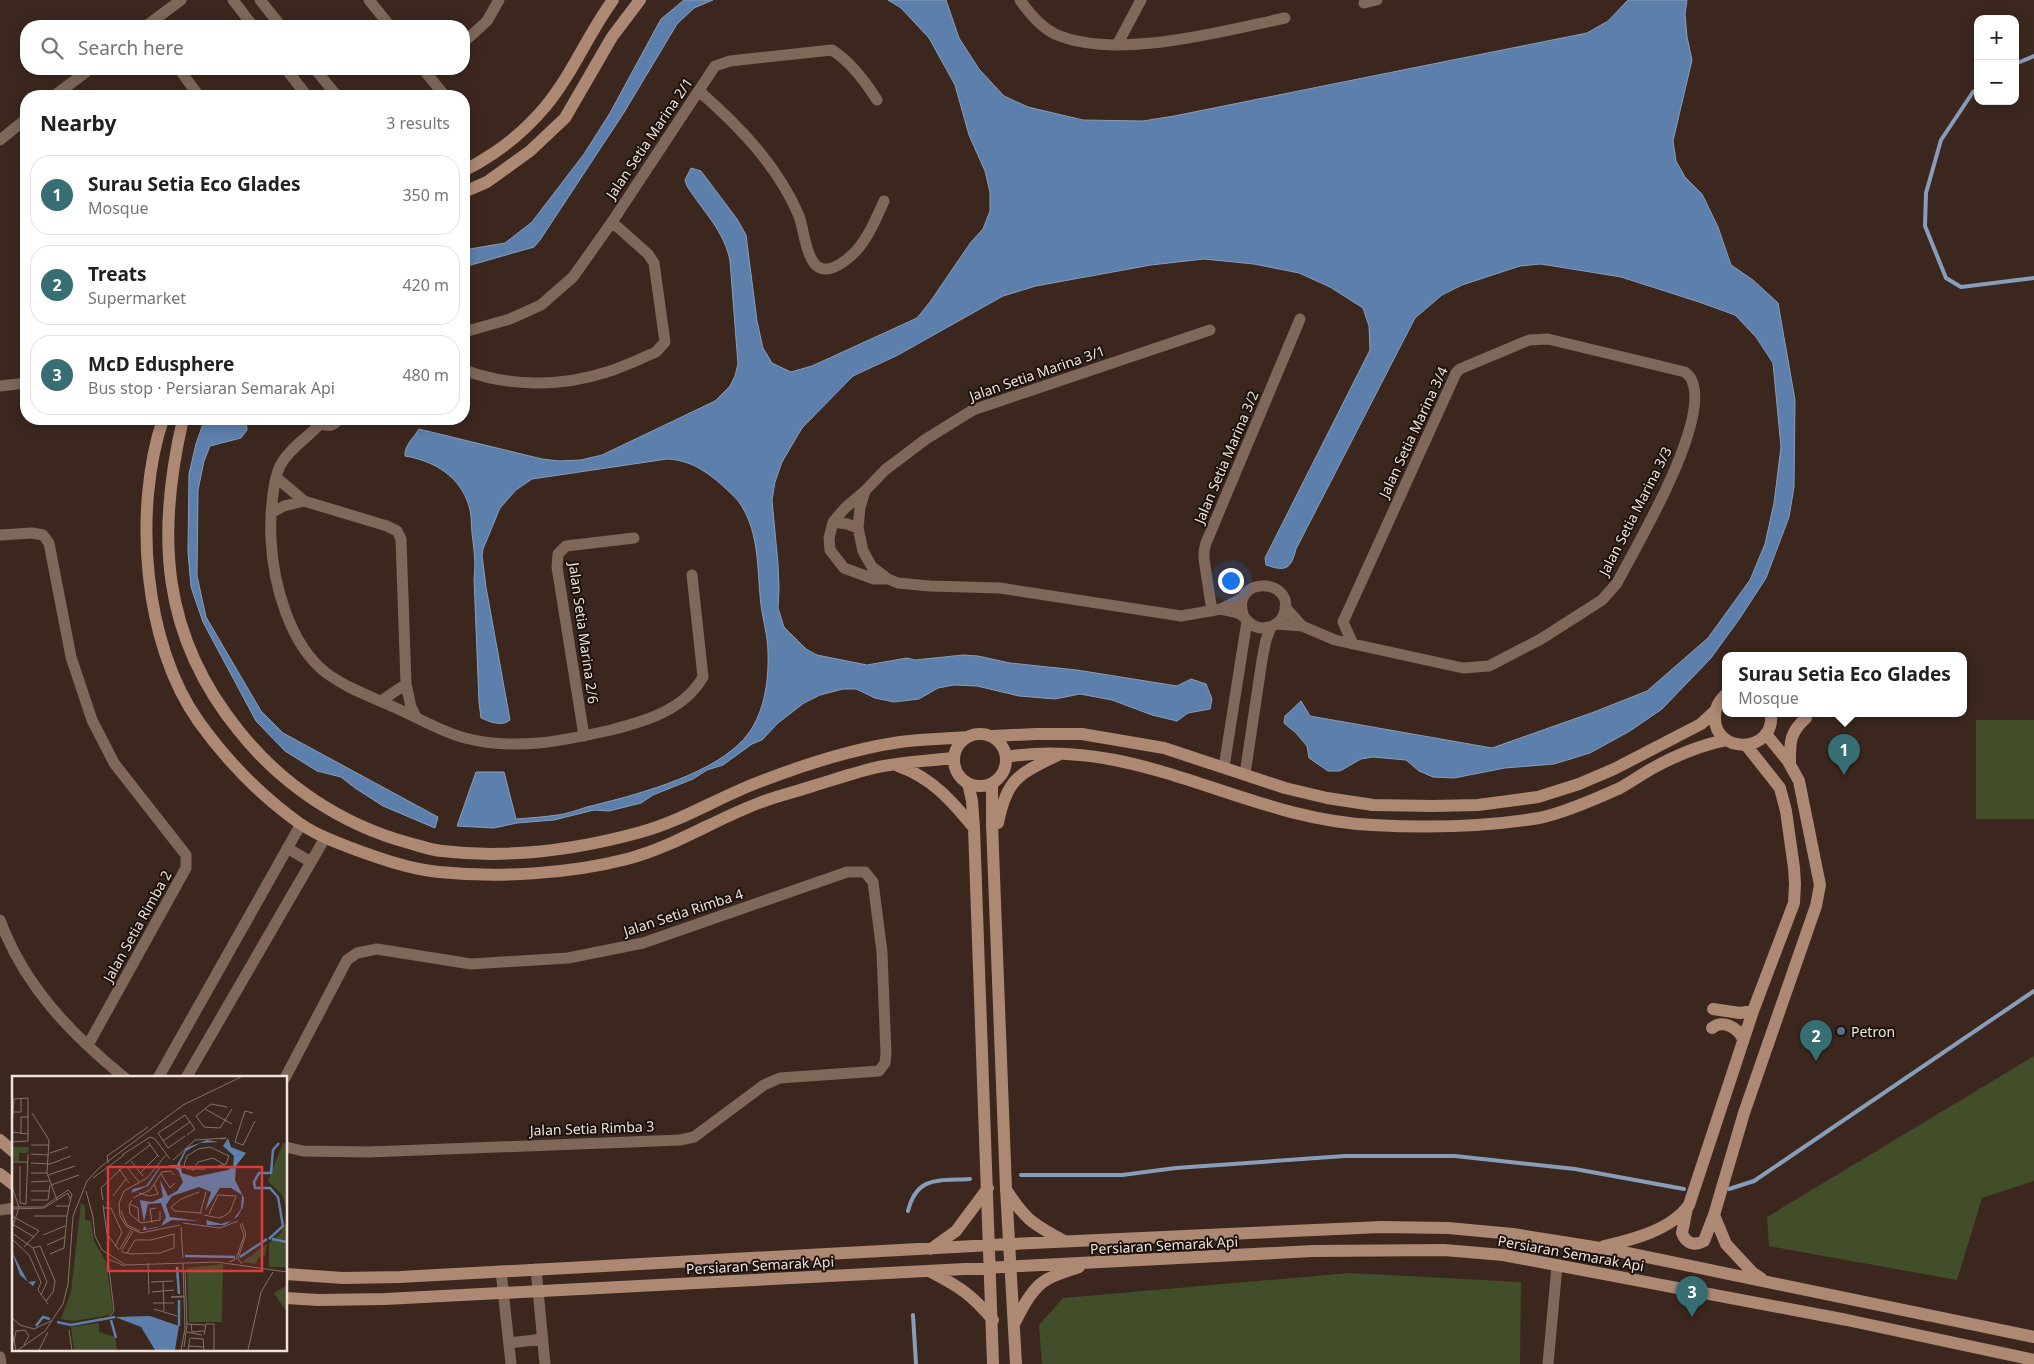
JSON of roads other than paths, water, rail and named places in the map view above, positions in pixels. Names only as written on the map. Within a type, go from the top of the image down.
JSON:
[{"type":"street","points":[[154,20],[181,0]]},
{"type":"street","points":[[233,0],[248,20]]},
{"type":"street","points":[[260,0],[276,20]]},
{"type":"street","points":[[369,0],[385,20]]},
{"type":"street","points":[[470,37],[487,21],[499,0]]},
{"type":"street","points":[[470,167],[514,140],[546,106],[575,61],[598,20],[613,0]]},
{"type":"street","points":[[470,189],[487,182],[530,151],[565,118],[612,36],[640,0]]},
{"type":"street","points":[[1020,0],[1031,15],[1055,34],[1081,41],[1117,44],[1174,41],[1284,18]]},
{"type":"street","points":[[1117,44],[1141,0]]},
{"type":"street","points":[[1364,3],[1377,0]]},
{"type":"street","name":"Jalan Setia Marina 2/1","points":[[470,330],[510,319],[541,305],[573,277],[612,222],[715,66],[730,61],[832,50],[842,56],[864,80],[877,100]]},
{"type":"street","points":[[62,90],[82,75]]},
{"type":"street","points":[[184,75],[195,90]]},
{"type":"street","points":[[291,75],[302,90]]},
{"type":"street","points":[[320,75],[332,90]]},
{"type":"street","points":[[429,75],[441,90]]},
{"type":"street","points":[[699,91],[732,120],[764,158],[795,209],[808,251],[815,265],[821,269],[832,268],[845,261],[863,242],[884,201]]},
{"type":"street","points":[[0,140],[20,124]]},
{"type":"street","points":[[470,372],[518,382],[567,382],[608,372],[662,348],[665,342],[654,263],[648,254],[612,222]]},
{"type":"street","name":"Jalan Setia Marina 3/2","points":[[1217,610],[1204,560],[1206,543],[1300,319]]},
{"type":"street","name":"Jalan Setia Marina 3/1","points":[[833,522],[845,508],[886,470],[926,439],[973,410],[1210,330]]},
{"type":"street","name":"Jalan Setia Marina 3/4","points":[[1342,622],[1452,382],[1460,369],[1529,340],[1548,339],[1685,372],[1692,378]]},
{"type":"street","name":"Jalan Setia Marina 3/3","points":[[1273,625],[1302,626],[1336,640],[1463,668],[1489,666],[1541,639],[1602,600],[1618,583],[1682,455],[1692,419],[1695,389],[1692,378]]},
{"type":"street","points":[[0,386],[20,384]]},
{"type":"street","points":[[161,425],[151,466],[146,515],[146,562],[160,637],[185,702],[220,752],[256,789],[301,824],[325,838],[385,861],[438,872],[502,875],[568,870],[628,859],[683,838],[760,802],[873,768],[953,758]]},
{"type":"street","points":[[182,425],[171,484],[168,513],[168,558],[172,588],[188,648],[220,708],[258,756],[315,801],[347,820],[392,838],[440,851],[501,854],[537,853],[578,847],[644,832],[704,808],[753,784],[860,750],[900,742],[967,737],[975,734],[992,736],[1082,734],[1164,748],[1302,792],[1373,805],[1478,805],[1538,797],[1579,784],[1614,769],[1701,724],[1715,711]]},
{"type":"street","points":[[314,425],[286,456],[279,467],[274,494],[271,513],[272,561],[282,602],[296,636],[308,654],[324,671],[345,684],[438,729],[466,738],[490,742],[532,744],[561,742],[633,724],[660,714],[685,701],[703,677],[692,575]]},
{"type":"street","points":[[277,478],[304,501],[387,526],[397,531],[401,539],[406,684],[411,707],[416,717]]},
{"type":"street","points":[[865,491],[860,508],[858,528],[866,560],[888,579],[898,583],[1000,588],[1181,616],[1217,610],[1243,598],[1253,587],[1267,585],[1280,593],[1285,606],[1284,613],[1273,625],[1266,640],[1263,654],[1247,798]]},
{"type":"street","points":[[271,513],[284,506],[304,501]]},
{"type":"street","points":[[858,528],[833,522],[829,538],[830,550],[844,568],[874,579],[888,579]]},
{"type":"street","name":"Jalan Setia Rimba 2","points":[[0,535],[43,534],[49,543],[71,657],[92,720],[114,763],[186,855],[186,868],[88,1045]]},
{"type":"street","name":"Jalan Setia Marina 2/6","points":[[584,736],[557,567],[558,554],[566,546],[634,538]]},
{"type":"street","points":[[1224,767],[1246,619],[1242,611],[1243,598]]},
{"type":"street","name":"Jalan Setia Marina 3/3","points":[[1285,606],[1302,626]]},
{"type":"street","points":[[1217,610],[1238,613],[1258,628],[1273,625]]},
{"type":"street","points":[[1322,635],[1342,622],[1354,644]]},
{"type":"street","points":[[381,701],[406,684]]},
{"type":"street","points":[[1722,698],[1715,711],[1716,727],[1726,740]]},
{"type":"street","points":[[1006,757],[1028,753],[1063,753],[1108,758],[1157,769],[1282,810],[1324,820],[1373,826],[1479,824],[1541,818],[1620,788],[1653,768],[1708,743],[1726,740],[1739,745],[1754,744],[1766,734],[1772,717]]},
{"type":"street","points":[[1790,764],[1792,734],[1806,718]]},
{"type":"street","points":[[1746,745],[1780,788],[1786,811],[1795,884],[1794,903],[1743,1039],[1687,1208],[1682,1233],[1688,1242],[1693,1244],[1704,1241],[1714,1215],[1744,1113],[1816,906],[1820,885],[1804,798],[1799,781],[1790,764],[1766,734]]},
{"type":"street","points":[[967,737],[960,743],[953,758],[957,773],[968,783],[984,786],[992,783],[1003,772],[1006,757],[999,741],[992,736]]},
{"type":"street","points":[[1157,769],[1164,748]]},
{"type":"street","points":[[993,844],[1003,800],[1010,785],[1020,775],[1063,753]]},
{"type":"street","points":[[893,764],[915,772],[931,782],[952,801],[974,828]]},
{"type":"street","points":[[968,783],[972,801],[974,828],[993,1320],[993,1364]]},
{"type":"street","points":[[992,783],[1006,1189],[1012,1267],[1016,1364]]},
{"type":"street","points":[[159,1076],[301,824]]},
{"type":"street","points":[[187,1076],[325,838]]},
{"type":"street","points":[[287,848],[311,862]]},
{"type":"street","name":"Jalan Setia Rimba 4","points":[[286,1076],[347,960],[357,953],[377,949],[471,964],[568,958],[643,944],[847,872],[865,872],[873,882],[882,952],[886,1054],[885,1063],[879,1071]]},
{"type":"street","points":[[0,920],[10,948],[49,1006],[88,1045],[124,1076]]},
{"type":"street","points":[[1713,1009],[1740,1013],[1753,1011]]},
{"type":"street","points":[[1712,1028],[1719,1024],[1734,1027],[1740,1032],[1743,1039]]},
{"type":"street","name":"Jalan Setia Rimba 3","points":[[288,1147],[303,1151],[369,1152],[680,1140],[694,1137],[764,1085],[780,1078],[879,1071]]},
{"type":"street","points":[[0,1140],[12,1150]]},
{"type":"street","points":[[0,1174],[12,1183]]},
{"type":"street","points":[[931,1249],[956,1231],[988,1188]]},
{"type":"street","points":[[1006,1189],[1020,1212],[1029,1221],[1065,1242]]},
{"type":"street","points":[[1597,1248],[1624,1242],[1664,1226],[1687,1208]]},
{"type":"street","points":[[1714,1215],[1726,1244],[1753,1273],[1766,1281]]},
{"type":"street","name":"Persiaran Semarak Api","points":[[288,1274],[343,1278],[1381,1227],[1448,1228],[1513,1234],[1597,1248],[2034,1337]]},
{"type":"street","name":"Persiaran Semarak Api","points":[[288,1298],[318,1300],[385,1299],[1385,1249],[1444,1250],[1503,1255],[1793,1309],[2034,1360]]},
{"type":"street","points":[[1014,1324],[1032,1293],[1046,1280],[1088,1264]]},
{"type":"street","points":[[1548,1364],[1557,1266]]},
{"type":"street","points":[[536,1269],[545,1364]]},
{"type":"street","points":[[501,1271],[511,1364]]},
{"type":"street","points":[[929,1271],[976,1299],[993,1320]]},
{"type":"street","points":[[509,1343],[543,1339]]},
{"type":"street","points":[[0,1357],[1,1364]]},
{"type":"water","points":[[684,0],[713,0],[694,8],[677,24],[623,114],[534,247],[470,265],[470,249],[505,243],[532,222],[584,154],[610,113],[661,19]]},
{"type":"water","points":[[888,0],[946,0],[959,38],[979,69],[1004,96],[1028,107],[1083,120],[1143,121],[1587,33],[1608,21],[1628,0],[1687,0],[1685,14],[1692,60],[1673,141],[1676,161],[1685,177],[1702,194],[1718,227],[1731,265],[1753,280],[1778,303],[1795,400],[1794,487],[1789,517],[1766,578],[1711,658],[1662,709],[1630,731],[1590,753],[1554,764],[1505,768],[1454,778],[1433,777],[1419,771],[1406,760],[1373,757],[1361,759],[1340,771],[1328,771],[1309,758],[1307,746],[1284,723],[1285,716],[1301,701],[1310,716],[1492,748],[1647,691],[1708,638],[1750,580],[1765,544],[1774,503],[1781,447],[1773,363],[1756,337],[1735,315],[1621,277],[1541,264],[1520,266],[1462,285],[1442,295],[1415,318],[1296,549],[1290,565],[1278,568],[1266,565],[1265,558],[1370,350],[1369,326],[1363,308],[1330,287],[1299,273],[1254,264],[1204,259],[1151,265],[1036,286],[1003,296],[898,355],[853,376],[802,428],[782,462],[775,482],[772,500],[778,564],[778,608],[784,627],[806,649],[817,655],[867,665],[907,658],[915,660],[963,655],[1177,686],[1191,679],[1206,684],[1212,699],[1210,709],[1188,713],[1177,721],[1152,715],[1112,700],[1080,694],[1055,699],[1019,696],[977,686],[954,685],[938,688],[919,699],[894,702],[875,698],[856,689],[843,689],[820,695],[804,703],[778,723],[762,740],[752,744],[723,765],[707,770],[693,779],[653,795],[641,803],[609,811],[594,810],[554,820],[517,823],[494,828],[457,826],[476,772],[504,772],[516,819],[542,817],[568,813],[667,784],[688,776],[725,756],[739,744],[754,725],[766,690],[768,647],[761,605],[757,554],[752,528],[741,505],[723,486],[690,464],[667,459],[532,479],[516,490],[500,508],[482,555],[510,720],[503,723],[492,722],[481,718],[479,702],[474,579],[475,561],[469,506],[465,495],[452,478],[436,466],[405,456],[408,445],[419,429],[542,459],[559,461],[581,460],[602,455],[715,401],[730,386],[738,364],[730,261],[718,231],[687,186],[685,180],[691,168],[701,171],[737,219],[746,235],[757,321],[763,348],[772,363],[791,372],[812,366],[917,318],[971,242],[983,229],[990,211],[990,192],[985,171],[969,135],[955,85],[929,38],[901,8]]},
{"type":"water","points":[[203,425],[247,425],[247,430],[241,438],[210,446],[204,461],[198,490],[197,576],[206,617],[261,711],[283,733],[438,817],[435,828],[383,806],[341,777],[317,771],[285,751],[256,721],[203,622],[191,587],[188,552],[189,474]]},
{"type":"waterway","points":[[2019,62],[2034,56]]},
{"type":"waterway","points":[[1974,91],[1941,140],[1926,193],[1925,226],[1946,278],[1961,287],[2034,278]]},
{"type":"waterway","points":[[1729,1189],[1754,1181],[2034,991]]},
{"type":"waterway","points":[[1021,1175],[1122,1175],[1176,1168],[1345,1156],[1455,1156],[1575,1169],[1684,1189]]},
{"type":"waterway","points":[[908,1211],[912,1199],[923,1186],[931,1182],[970,1179]]},
{"type":"waterway","points":[[913,1315],[916,1364]]},
{"type":"place","name":"Surau Setia Eco Glades","points":[[1844,775]]},
{"type":"place","name":"Petron","points":[[1841,1031]]},
{"type":"place","name":"Treats","points":[[1816,1061]]},
{"type":"place","name":"McD Edusphere","points":[[1692,1317]]}]
